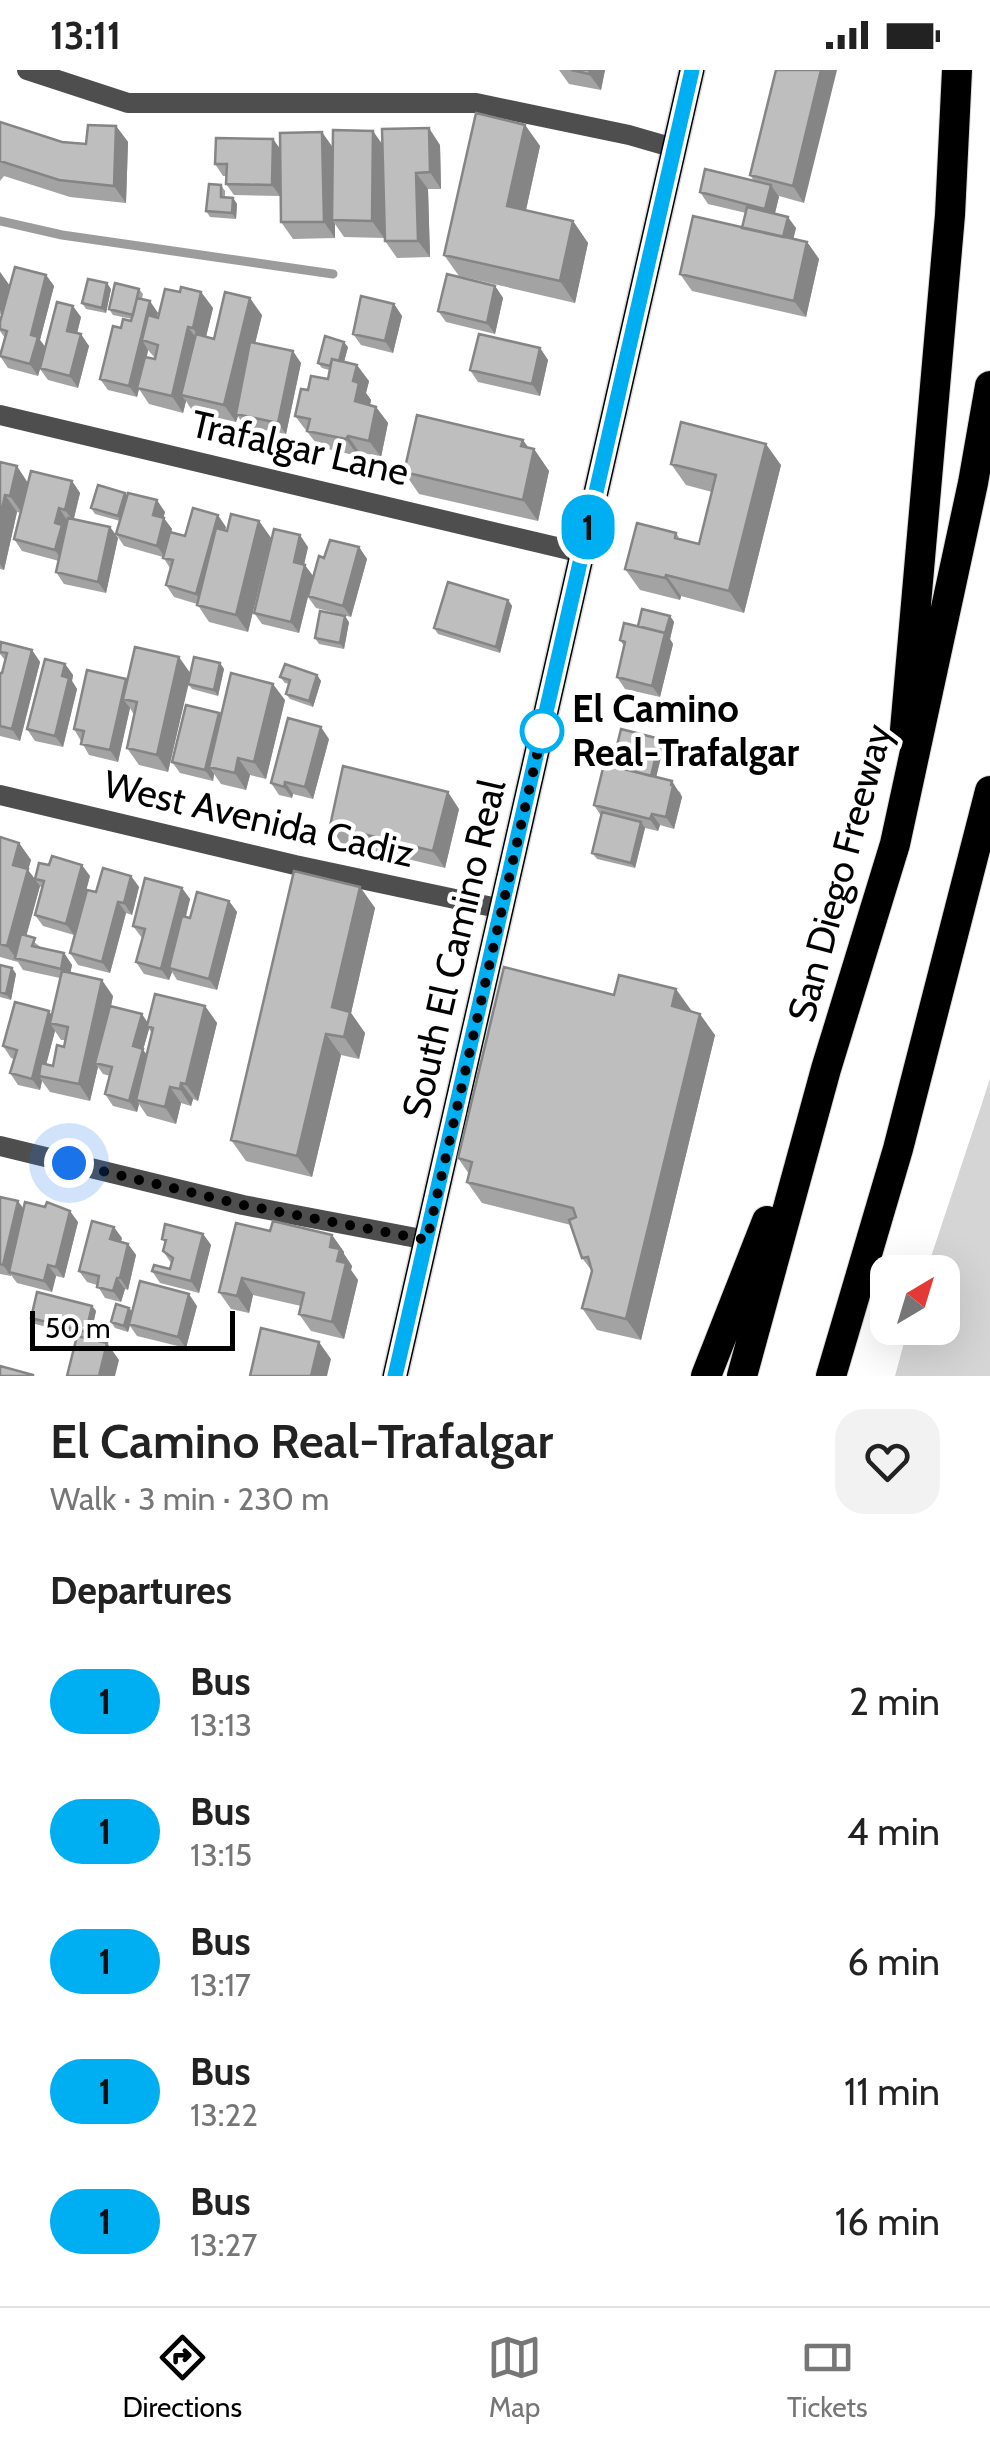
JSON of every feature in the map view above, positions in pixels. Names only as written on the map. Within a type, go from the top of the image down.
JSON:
[{"type":"highway","points":[[895,844],[949,235],[957,70]]},
{"type":"highway","name":"San Diego Freeway","points":[[742,1376],[826,1070],[895,844],[966,520],[990,386]]},
{"type":"highway","points":[[831,1376],[898,1149],[990,791]]},
{"type":"highway","points":[[706,1376],[826,1070]]},
{"type":"main road","name":"South El Camino Real","points":[[395,1376],[692,70]]},
{"type":"street","points":[[27,70],[128,102],[476,103],[674,148]]},
{"type":"street","name":"Trafalgar Lane","points":[[0,415],[582,553]]},
{"type":"street","name":"West Avenida Cadiz","points":[[0,795],[502,909]]},
{"type":"street","points":[[0,1146],[243,1205],[427,1240]]},
{"type":"shaded area","points":[[990,1079],[990,1376],[895,1376],[903,1345],[960,1345],[960,1255],[932,1255]]},
{"type":"building","points":[[776,70],[821,70],[793,186],[750,175]]},
{"type":"building","points":[[476,113],[525,125],[507,206],[573,221],[560,281],[444,255]]},
{"type":"building","points":[[0,122],[62,142],[86,144],[88,125],[116,126],[114,186],[59,180],[0,161]]},
{"type":"building","points":[[429,128],[430,172],[416,173],[418,241],[385,241],[382,129]]},
{"type":"building","points":[[333,130],[373,131],[372,221],[332,220]]},
{"type":"building","points":[[322,132],[324,222],[281,222],[280,133]]},
{"type":"building","points":[[216,138],[273,139],[272,185],[226,184],[227,164],[215,164]]},
{"type":"building","points":[[705,169],[771,185],[765,209],[700,192]]},
{"type":"building","points":[[209,184],[221,185],[221,197],[233,198],[232,213],[206,211]]},
{"type":"building","points":[[747,207],[788,217],[783,237],[742,228]]},
{"type":"building","points":[[693,216],[807,242],[794,301],[680,274]]},
{"type":"building","points":[[15,267],[46,275],[31,335],[38,337],[30,364],[0,356],[7,331],[0,329],[0,322]]},
{"type":"building","points":[[447,274],[495,286],[487,323],[438,311]]},
{"type":"building","points":[[88,279],[107,283],[102,308],[82,303]]},
{"type":"building","points":[[115,283],[139,289],[133,315],[109,309]]},
{"type":"building","points":[[181,287],[201,292],[193,328],[188,327],[172,396],[137,388],[145,357],[155,359],[158,345],[142,340],[148,315],[158,318],[165,289],[180,292]]},
{"type":"building","points":[[225,292],[250,298],[224,405],[181,395],[196,334],[214,339]]},
{"type":"building","points":[[361,296],[394,304],[385,341],[353,334]]},
{"type":"building","points":[[137,298],[150,301],[129,386],[100,379],[113,326],[121,328],[123,319],[131,321]]},
{"type":"building","points":[[57,302],[73,306],[67,331],[81,334],[70,376],[40,368]]},
{"type":"building","points":[[479,334],[540,348],[532,384],[470,370]]},
{"type":"building","points":[[325,336],[344,342],[339,361],[332,359],[330,366],[318,363]]},
{"type":"building","points":[[250,342],[293,351],[278,423],[236,414]]},
{"type":"building","points":[[332,359],[357,365],[353,381],[359,383],[355,401],[376,407],[369,441],[307,431],[310,419],[295,416],[301,389],[308,390],[311,376],[328,379]]},
{"type":"building","points":[[417,415],[523,440],[521,446],[534,449],[523,500],[404,472]]},
{"type":"building","points":[[681,422],[766,444],[729,591],[625,569],[637,523],[676,533],[675,538],[699,544],[716,475],[671,464]]},
{"type":"building","points":[[0,462],[17,466],[0,518]]},
{"type":"building","points":[[31,471],[72,481],[65,510],[59,508],[55,523],[62,525],[55,550],[14,539]]},
{"type":"building","points":[[98,485],[125,493],[118,516],[91,508]]},
{"type":"building","points":[[128,493],[157,500],[153,515],[164,518],[157,546],[116,534]]},
{"type":"building","points":[[193,508],[218,515],[196,594],[166,585],[173,560],[163,558],[170,532],[185,536]]},
{"type":"building","points":[[231,514],[259,521],[236,615],[197,605],[216,528],[227,531]]},
{"type":"building","points":[[68,518],[110,527],[98,582],[56,572]]},
{"type":"building","points":[[274,529],[300,535],[294,562],[305,565],[291,622],[254,613]]},
{"type":"building","points":[[330,540],[359,547],[343,606],[308,596],[319,556],[324,558]]},
{"type":"building","points":[[448,582],[508,600],[496,647],[434,628]]},
{"type":"building","points":[[642,609],[670,616],[664,637],[665,633],[638,626]]},
{"type":"building","points":[[320,611],[345,616],[340,643],[315,638]]},
{"type":"building","points":[[624,623],[665,633],[652,686],[617,677],[625,642],[620,640]]},
{"type":"building","points":[[1,642],[32,650],[12,729],[0,726],[0,673],[7,653],[0,652]]},
{"type":"building","points":[[135,647],[179,657],[157,755],[127,748],[137,702],[123,699]]},
{"type":"building","points":[[194,657],[220,663],[214,690],[188,684]]},
{"type":"building","points":[[45,659],[65,664],[62,676],[69,678],[55,736],[27,729]]},
{"type":"building","points":[[285,664],[317,675],[309,701],[286,694],[290,680],[280,677]]},
{"type":"building","points":[[87,670],[126,679],[110,750],[81,744],[84,731],[74,729]]},
{"type":"building","points":[[231,673],[273,684],[254,762],[238,758],[235,773],[209,767]]},
{"type":"building","points":[[186,705],[219,713],[205,770],[172,762]]},
{"type":"building","points":[[288,718],[321,727],[305,787],[271,783]]},
{"type":"building","points":[[621,729],[660,739],[651,776],[612,766]]},
{"type":"building","points":[[604,764],[672,781],[666,817],[652,814],[650,819],[594,805]]},
{"type":"building","points":[[343,766],[448,792],[433,851],[330,826]]},
{"type":"building","points":[[602,812],[641,822],[631,863],[592,853]]},
{"type":"building","points":[[0,837],[19,843],[13,865],[28,869],[7,946],[0,944]]},
{"type":"building","points":[[52,856],[82,865],[66,924],[35,915],[44,881],[35,879],[39,863],[49,865]]},
{"type":"building","points":[[103,868],[131,876],[124,903],[118,902],[102,962],[70,953],[87,890],[96,892]]},
{"type":"building","points":[[294,871],[360,887],[332,1007],[350,1012],[344,1037],[326,1034],[297,1156],[231,1140]]},
{"type":"building","points":[[145,878],[182,888],[161,969],[136,962],[145,929],[133,926]]},
{"type":"building","points":[[197,892],[229,901],[209,979],[169,968],[182,916],[190,918]]},
{"type":"building","points":[[21,934],[35,938],[32,946],[64,953],[61,969],[15,958]]},
{"type":"building","points":[[0,965],[12,968],[6,994],[0,992]]},
{"type":"building","points":[[504,967],[614,995],[619,975],[676,989],[672,1006],[700,1014],[626,1319],[582,1308],[592,1271],[588,1257],[582,1258],[569,1220],[576,1217],[573,1208],[467,1182],[472,1162],[458,1158]]},
{"type":"building","points":[[62,971],[102,980],[79,1084],[39,1076],[41,1063],[53,1066],[57,1045],[64,1047],[68,1027],[50,1023]]},
{"type":"building","points":[[155,994],[205,1006],[186,1084],[181,1083],[180,1089],[170,1087],[165,1107],[136,1100],[153,1028],[147,1026]]},
{"type":"building","points":[[15,1002],[49,1011],[32,1079],[10,1073],[17,1050],[3,1046]]},
{"type":"building","points":[[110,1006],[142,1014],[133,1046],[143,1049],[129,1101],[105,1094],[112,1067],[95,1063]]},
{"type":"building","points":[[0,1197],[18,1201],[3,1265],[0,1264]]},
{"type":"building","points":[[25,1202],[45,1207],[47,1202],[70,1211],[56,1267],[48,1265],[44,1281],[9,1272]]},
{"type":"building","points":[[92,1221],[114,1227],[110,1239],[128,1244],[113,1291],[97,1287],[99,1276],[79,1271]]},
{"type":"building","points":[[273,1221],[332,1235],[330,1247],[340,1249],[337,1261],[346,1263],[332,1322],[299,1314],[304,1293],[242,1278],[237,1296],[219,1292],[236,1223],[270,1231]]},
{"type":"building","points":[[165,1224],[203,1234],[191,1281],[152,1271],[154,1265],[170,1269],[173,1258],[163,1251]]},
{"type":"building","points":[[140,1281],[189,1294],[178,1337],[129,1324]]},
{"type":"building","points":[[37,1292],[92,1306],[86,1332],[31,1318]]},
{"type":"building","points":[[116,1304],[129,1308],[124,1326],[111,1322]]},
{"type":"building","points":[[261,1328],[319,1342],[311,1376],[250,1376]]},
{"type":"building","points":[[77,1336],[107,1343],[99,1376],[67,1376]]},
{"type":"building","points":[[0,1366],[33,1375],[33,1376],[0,1376]]},
{"type":"waterway","points":[[0,221],[62,235],[333,274]]},
{"type":"bus line","name":"1","points":[[395,1376],[692,70]]},
{"type":"place","name":"El Camino Real-Trafalgar","points":[[542,731]]},
{"type":"route","points":[[69,1163],[243,1205],[427,1240],[546,715],[542,731]]}]
